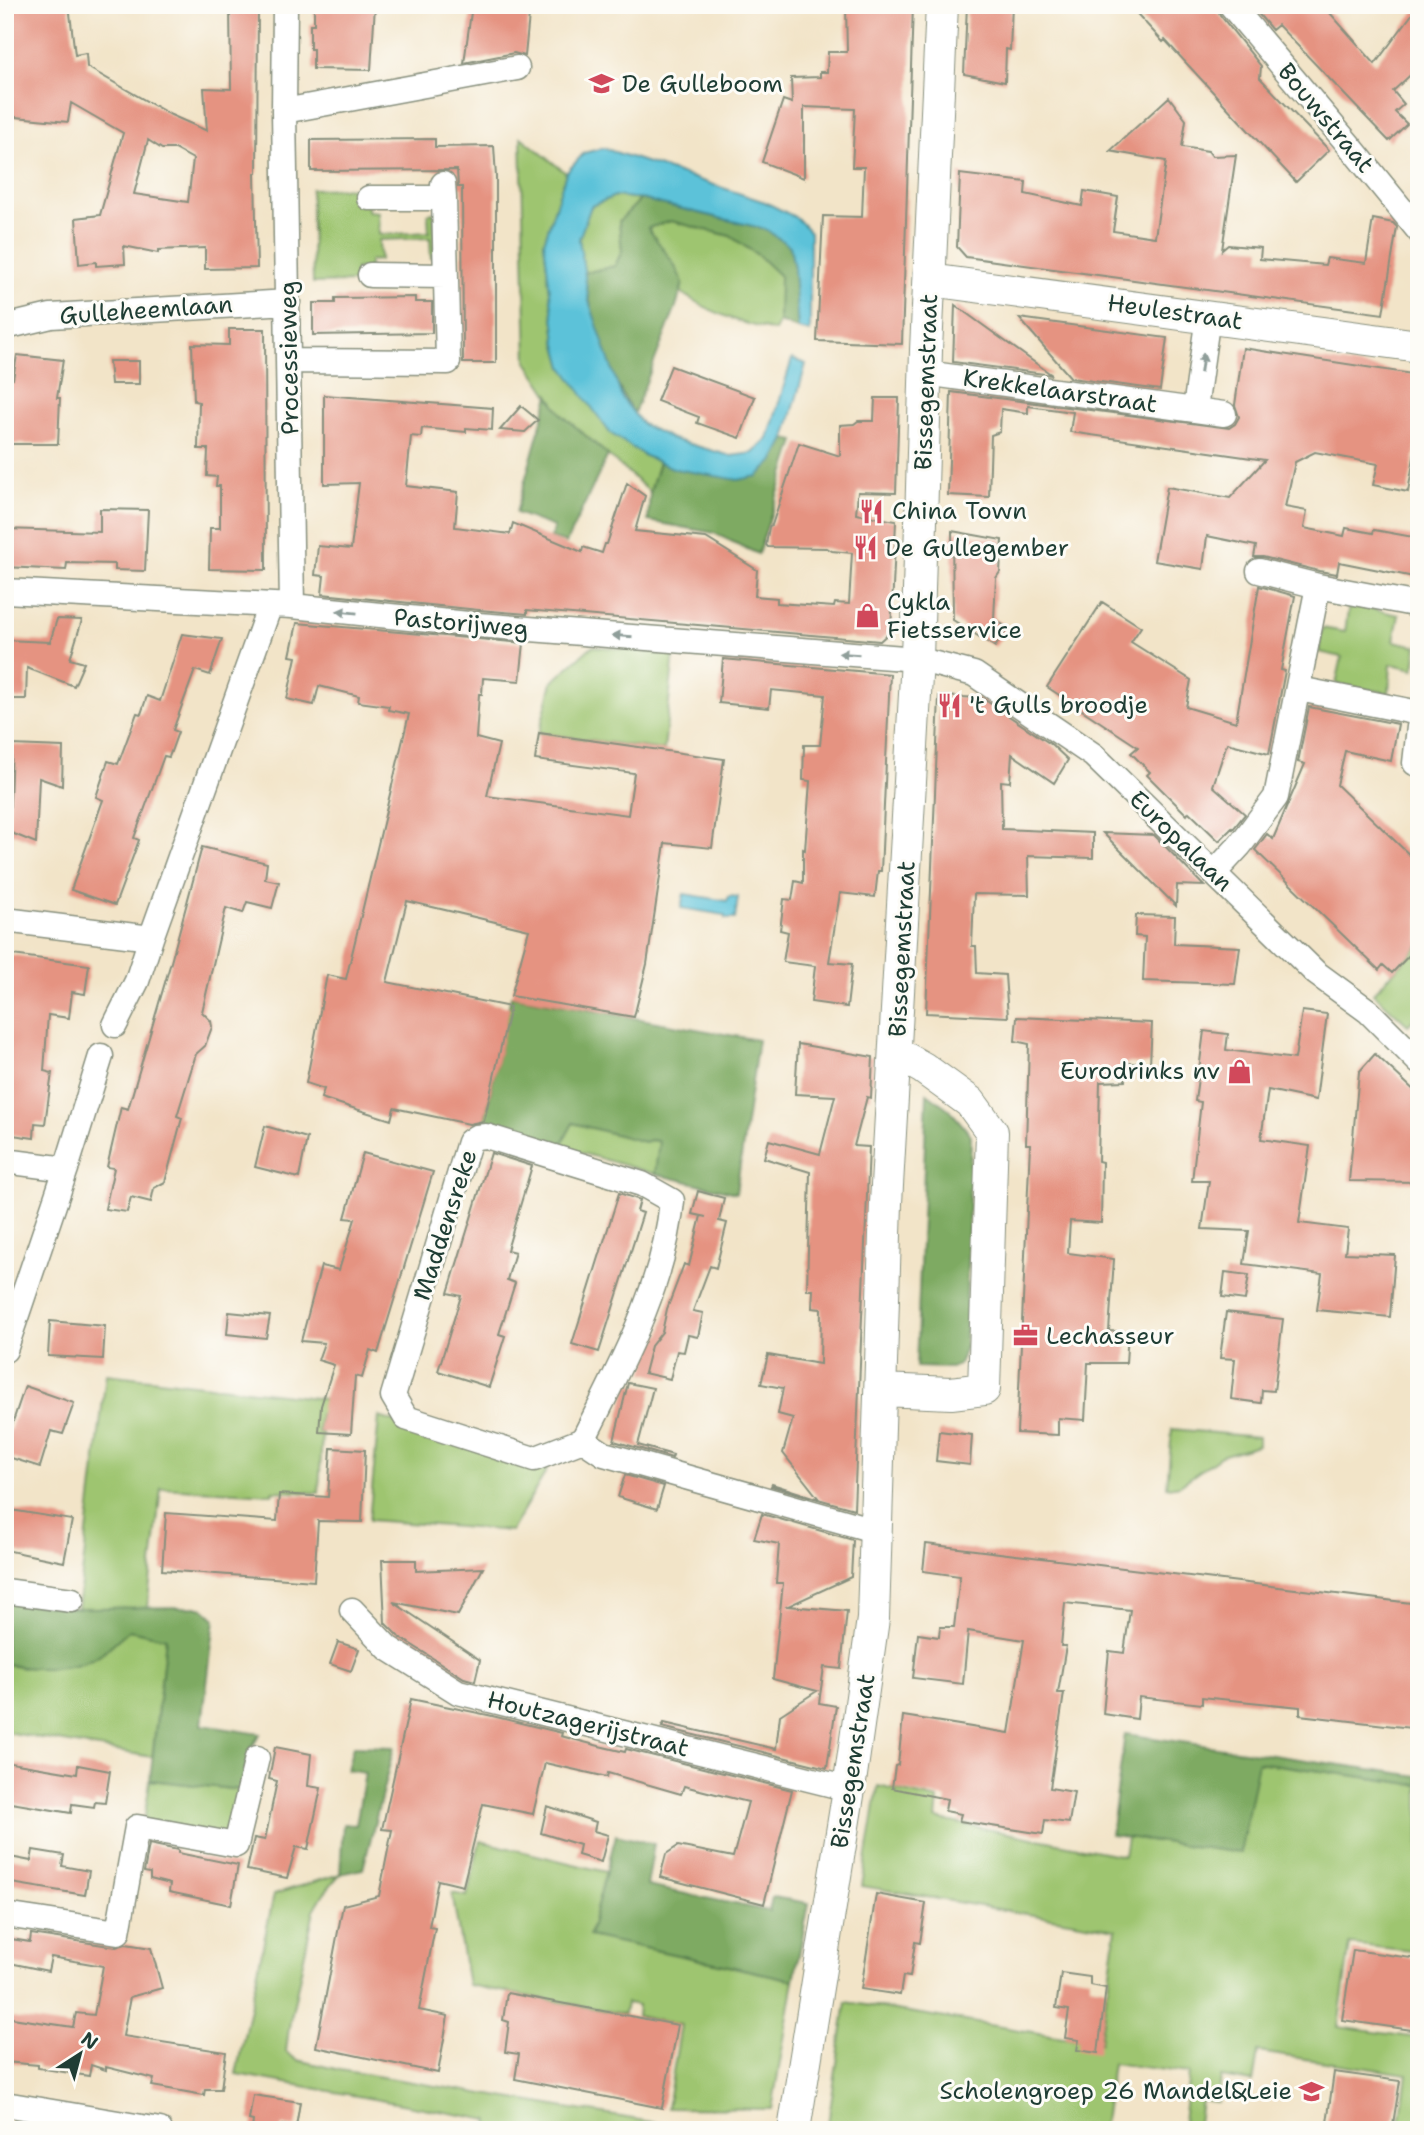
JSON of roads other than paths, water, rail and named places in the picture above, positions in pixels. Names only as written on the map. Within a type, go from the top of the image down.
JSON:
[{"type":"street","name":"Processieweg","points":[[115,1025],[137,981],[150,938],[281,606],[289,361],[284,111],[285,5]]},
{"type":"street","name":"Bissegemstraat","points":[[794,2130],[849,1789],[873,1619],[886,1203],[917,659],[925,373],[942,5]]},
{"type":"street","name":"Bouwstraat","points":[[1231,5],[1419,231]]},
{"type":"street","points":[[284,111],[517,68]]},
{"type":"street","points":[[289,361],[448,362],[443,191],[369,198]]},
{"type":"street","points":[[370,275],[446,276]]},
{"type":"street","name":"Heulestraat","points":[[930,280],[1419,346]]},
{"type":"street","name":"Gulleheemlaan","points":[[5,327],[51,316],[288,302]]},
{"type":"street","points":[[1195,409],[1208,316]]},
{"type":"street","name":"Krekkelaarstraat","points":[[925,373],[1224,414]]},
{"type":"street","points":[[1259,571],[1318,586],[1419,605]]},
{"type":"street","points":[[1214,873],[1240,845],[1276,797],[1318,586]]},
{"type":"street","name":"Pastorijweg","points":[[5,591],[281,606],[478,625],[917,659]]},
{"type":"street","name":"Europalaan","points":[[917,659],[974,674],[1093,755],[1316,973],[1368,1011],[1419,1062]]},
{"type":"street","points":[[1299,690],[1419,713]]},
{"type":"street","points":[[1415,763],[1419,727]]},
{"type":"street","points":[[5,920],[150,938]]},
{"type":"street","name":"Bissegemstraat","points":[[882,1390],[951,1393],[984,1389],[992,1132],[970,1102],[923,1068],[896,1053]]},
{"type":"street","points":[[5,1350],[101,1056]]},
{"type":"street","name":"Maddensreke","points":[[486,1136],[642,1184],[672,1200],[669,1230],[650,1296],[625,1359],[583,1440],[534,1459],[406,1418],[393,1396],[469,1142],[476,1137],[486,1136]]},
{"type":"street","points":[[5,1161],[66,1169]]},
{"type":"street","points":[[583,1440],[604,1454],[877,1531]]},
{"type":"street","points":[[5,1591],[72,1600]]},
{"type":"street","name":"Houtzagerijstraat","points":[[352,1610],[388,1648],[458,1692],[849,1789]]},
{"type":"street","points":[[5,1915],[118,1932],[137,1827],[236,1845],[257,1758]]},
{"type":"street","points":[[5,2104],[160,2130]]},
{"type":"water","points":[[603,148],[765,202],[797,218],[810,232],[810,332],[798,329],[790,246],[765,229],[641,199],[615,196],[591,206],[579,239],[589,301],[622,398],[642,424],[672,439],[731,456],[753,453],[768,439],[792,359],[806,364],[785,439],[773,462],[758,476],[738,480],[675,469],[645,456],[610,433],[563,367],[556,341],[544,242],[566,173],[584,153]]},
{"type":"water","points":[[684,894],[727,901],[729,896],[738,897],[735,919],[681,908]]},
{"type":"place","name":"De Gulleboom","points":[[602,84]]},
{"type":"place","name":"China Town","points":[[872,511]]},
{"type":"place","name":"De Gullegember","points":[[865,548]]},
{"type":"place","name":"Cykla Fietsservice","points":[[867,616]]},
{"type":"place","name":"'t Gulls broodje","points":[[949,705]]},
{"type":"place","name":"Eurodrinks nv","points":[[1240,1071]]},
{"type":"place","name":"Lechasseur","points":[[1026,1336]]},
{"type":"place","name":"Scholengroep 26 Mandel&Leie","points":[[1312,2091]]}]
